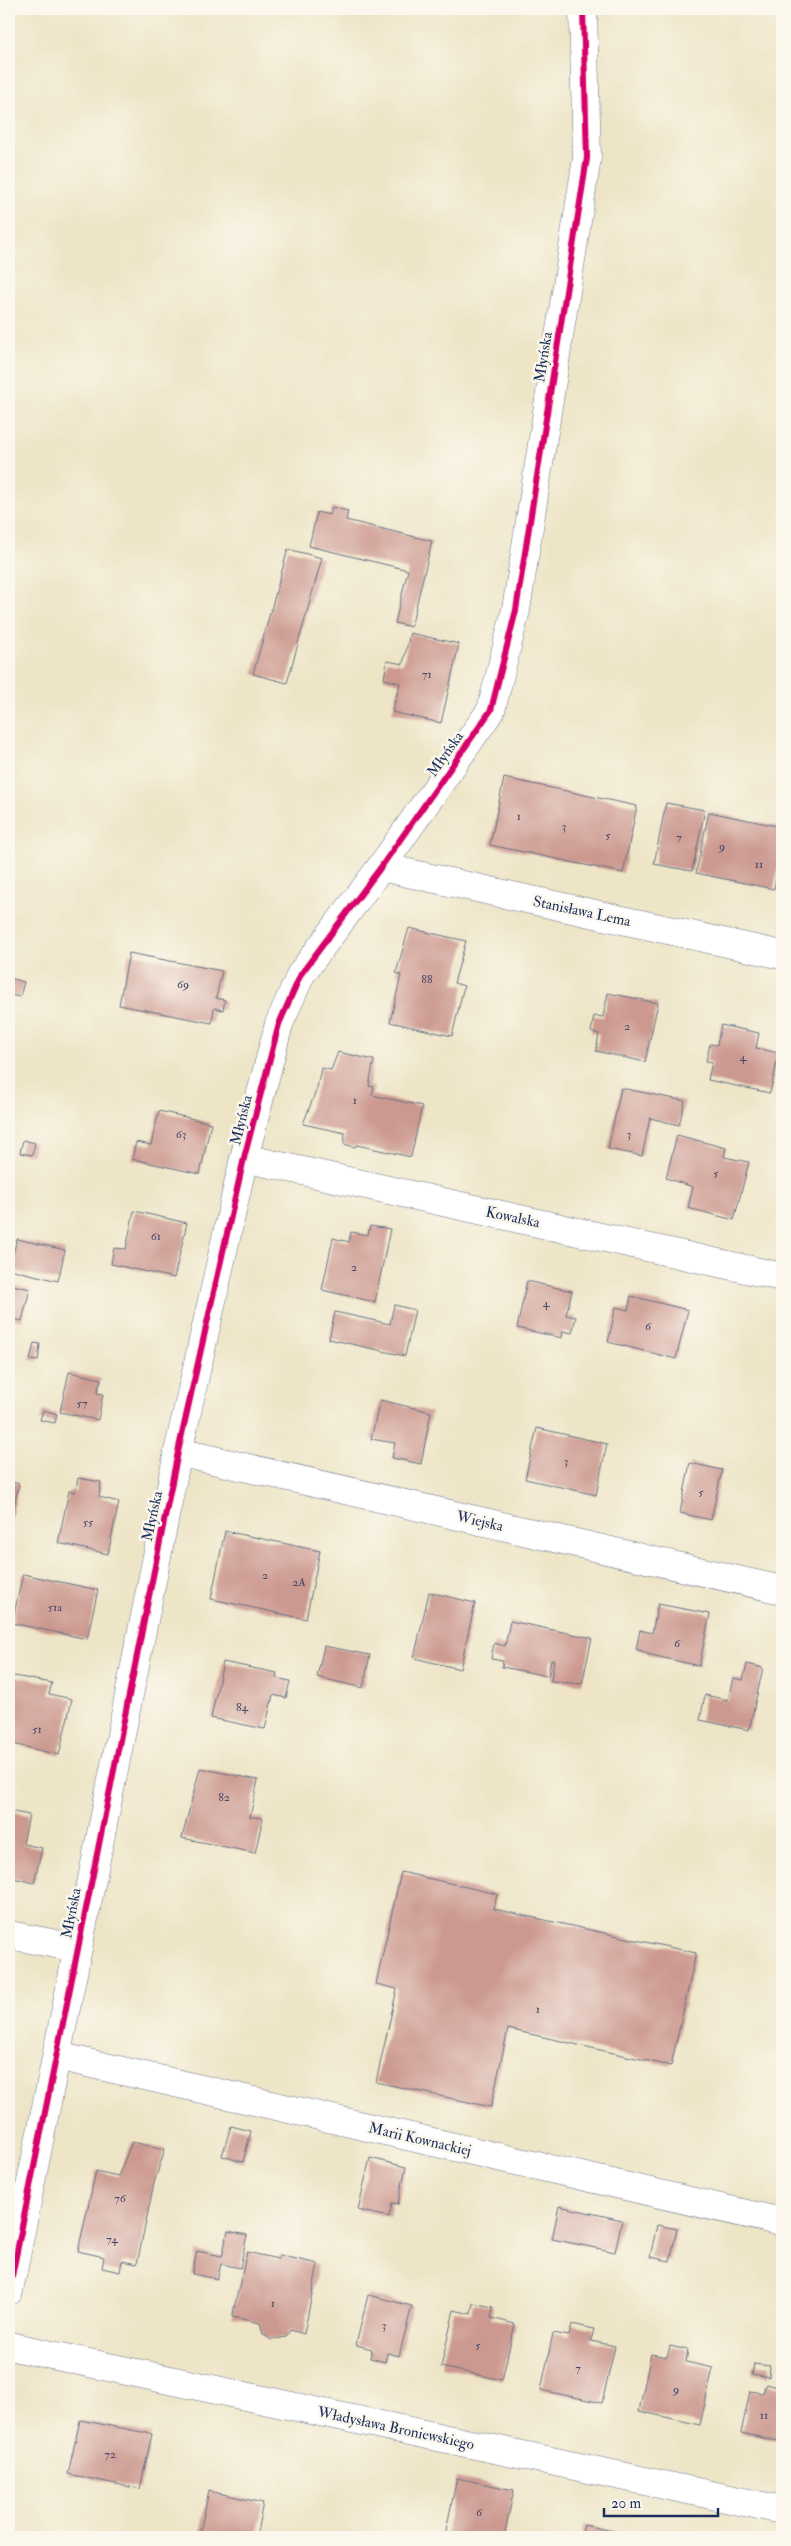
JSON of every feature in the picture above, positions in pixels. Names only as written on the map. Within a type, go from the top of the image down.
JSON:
[{"type":"street","name":"Młyńska","points":[[9,2291],[178,1452],[244,1158],[279,1024],[301,974],[381,867],[491,710],[516,610],[587,158],[583,9]]},
{"type":"street","name":"Stanisława Lema","points":[[381,867],[782,954]]},
{"type":"street","name":"Kowalska","points":[[244,1158],[782,1277]]},
{"type":"street","name":"Wiejska","points":[[178,1452],[782,1590]]},
{"type":"street","points":[[9,1935],[77,1948]]},
{"type":"street","name":"Marii Kownackiej","points":[[57,2056],[782,2222]]},
{"type":"street","name":"Władysława Broniewskiego","points":[[9,2346],[782,2510]]},
{"type":"building","points":[[332,507],[348,511],[346,520],[432,541],[411,627],[395,623],[408,570],[309,546],[317,512],[330,515]]},
{"type":"building","points":[[288,549],[322,558],[287,683],[253,674]]},
{"type":"building","points":[[410,633],[459,644],[441,723],[392,712],[400,683],[384,679],[387,661],[403,664]]},
{"type":"building","points":[[504,778],[637,806],[623,873],[490,845]]},
{"type":"building","points":[[666,803],[705,810],[692,871],[654,864]]},
{"type":"building","points":[[709,812],[782,827],[782,848],[774,889],[696,873]]},
{"type":"building","points":[[409,928],[466,941],[454,983],[464,986],[452,1036],[390,1022],[401,975],[396,973]]},
{"type":"building","points":[[129,953],[222,971],[216,998],[225,1000],[223,1010],[214,1008],[212,1023],[119,1005]]},
{"type":"building","points":[[9,978],[24,982],[20,997],[9,995]]},
{"type":"building","points":[[608,993],[658,1003],[645,1062],[596,1051],[599,1034],[591,1032],[594,1016],[603,1017]]},
{"type":"building","points":[[721,1025],[759,1033],[756,1048],[779,1053],[770,1093],[708,1080],[712,1062],[706,1061],[710,1044],[717,1045]]},
{"type":"building","points":[[338,1052],[374,1060],[369,1086],[374,1087],[372,1095],[422,1106],[411,1157],[344,1144],[345,1133],[303,1124],[317,1088],[321,1068],[331,1070]]},
{"type":"building","points":[[621,1088],[685,1101],[679,1125],[650,1118],[642,1156],[608,1149]]},
{"type":"building","points":[[159,1111],[211,1123],[200,1174],[132,1159],[136,1142],[151,1145]]},
{"type":"building","points":[[677,1135],[726,1148],[724,1157],[749,1162],[734,1220],[688,1208],[693,1187],[666,1178]]},
{"type":"building","points":[[23,1140],[35,1143],[32,1155],[20,1153]]},
{"type":"building","points":[[134,1211],[187,1223],[174,1278],[111,1264],[114,1248],[126,1249]]},
{"type":"building","points":[[370,1226],[390,1229],[375,1302],[322,1290],[333,1238],[349,1242],[351,1232],[368,1235]]},
{"type":"building","points":[[17,1239],[65,1250],[58,1281],[9,1269]]},
{"type":"building","points":[[527,1281],[572,1291],[566,1315],[576,1317],[572,1333],[563,1331],[562,1338],[517,1328]]},
{"type":"building","points":[[9,1284],[30,1289],[22,1321],[9,1318]]},
{"type":"building","points":[[631,1296],[688,1310],[676,1359],[608,1342],[616,1307],[628,1310]]},
{"type":"building","points":[[394,1305],[415,1310],[405,1356],[329,1339],[335,1312],[390,1324]]},
{"type":"building","points":[[34,1343],[40,1344],[38,1361],[30,1360]]},
{"type":"building","points":[[69,1372],[101,1379],[97,1393],[103,1394],[98,1420],[60,1412]]},
{"type":"building","points":[[380,1400],[431,1412],[421,1464],[392,1458],[395,1443],[371,1439]]},
{"type":"building","points":[[43,1410],[57,1414],[55,1423],[40,1420]]},
{"type":"building","points":[[537,1428],[607,1444],[596,1495],[525,1479]]},
{"type":"building","points":[[690,1463],[722,1470],[711,1520],[680,1513]]},
{"type":"building","points":[[78,1478],[101,1482],[99,1497],[119,1502],[108,1554],[58,1543],[69,1491],[75,1492]]},
{"type":"building","points":[[9,1481],[19,1484],[10,1525],[9,1525]]},
{"type":"building","points":[[225,1531],[320,1551],[306,1619],[211,1599]]},
{"type":"building","points":[[23,1574],[98,1590],[87,1639],[12,1623]]},
{"type":"building","points":[[429,1592],[475,1603],[460,1669],[414,1658]]},
{"type":"building","points":[[658,1604],[710,1614],[699,1666],[647,1654],[636,1649],[640,1630],[652,1633]]},
{"type":"building","points":[[510,1621],[592,1638],[582,1684],[551,1681],[554,1660],[551,1660],[548,1676],[502,1667],[503,1661],[491,1659],[494,1643],[505,1646]]},
{"type":"building","points":[[324,1646],[370,1655],[363,1688],[317,1677]]},
{"type":"building","points":[[223,1662],[277,1673],[276,1678],[290,1681],[286,1698],[273,1695],[265,1729],[211,1718]]},
{"type":"building","points":[[747,1664],[763,1668],[749,1730],[700,1720],[705,1695],[728,1700],[733,1678],[743,1680]]},
{"type":"building","points":[[9,1675],[52,1683],[49,1694],[72,1699],[59,1755],[9,1743],[9,1714],[14,1693],[9,1692]]},
{"type":"building","points":[[200,1768],[258,1780],[250,1817],[263,1818],[255,1853],[182,1838]]},
{"type":"building","points":[[9,1811],[29,1815],[23,1844],[42,1848],[34,1883],[9,1877]]},
{"type":"building","points":[[401,1872],[497,1894],[494,1909],[696,1953],[671,2066],[508,2029],[491,2107],[376,2082],[397,1989],[376,1984]]},
{"type":"building","points":[[231,2126],[251,2131],[243,2162],[222,2156]]},
{"type":"building","points":[[132,2142],[165,2149],[154,2183],[137,2264],[122,2261],[120,2272],[102,2268],[104,2257],[78,2251],[96,2171],[118,2176]]},
{"type":"building","points":[[370,2158],[406,2167],[398,2204],[392,2203],[389,2217],[358,2210]]},
{"type":"building","points":[[559,2206],[622,2220],[615,2252],[552,2239]]},
{"type":"building","points":[[657,2225],[677,2229],[670,2261],[650,2257]]},
{"type":"building","points":[[228,2231],[247,2235],[240,2268],[221,2264],[217,2279],[192,2274],[197,2251],[222,2256]]},
{"type":"building","points":[[247,2252],[278,2259],[279,2255],[318,2264],[304,2334],[290,2330],[286,2337],[271,2340],[263,2334],[260,2323],[232,2317]]},
{"type":"building","points":[[368,2295],[412,2306],[399,2356],[387,2353],[385,2362],[370,2358],[372,2349],[356,2345]]},
{"type":"building","points":[[473,2303],[493,2307],[491,2318],[515,2324],[502,2380],[441,2367],[454,2310],[471,2314]]},
{"type":"building","points":[[572,2324],[594,2329],[591,2341],[615,2346],[602,2403],[541,2390],[553,2333],[569,2336]]},
{"type":"building","points":[[670,2346],[688,2350],[686,2362],[713,2368],[700,2425],[639,2411],[651,2354],[667,2357]]},
{"type":"building","points":[[754,2364],[770,2366],[769,2377],[752,2374]]},
{"type":"building","points":[[766,2384],[780,2388],[778,2397],[782,2398],[782,2442],[741,2433],[750,2391],[763,2393]]},
{"type":"building","points":[[80,2420],[152,2434],[140,2489],[68,2474]]},
{"type":"building","points":[[457,2478],[514,2490],[504,2537],[457,2537],[445,2535]]},
{"type":"building","points":[[209,2491],[263,2503],[256,2537],[199,2537]]},
{"type":"building","points":[[584,2525],[626,2534],[625,2537],[581,2537]]},
{"type":"cycle path","points":[[9,2291],[178,1452],[244,1158],[279,1024],[301,974],[381,867],[491,710],[516,610],[587,158],[583,9]]}]
